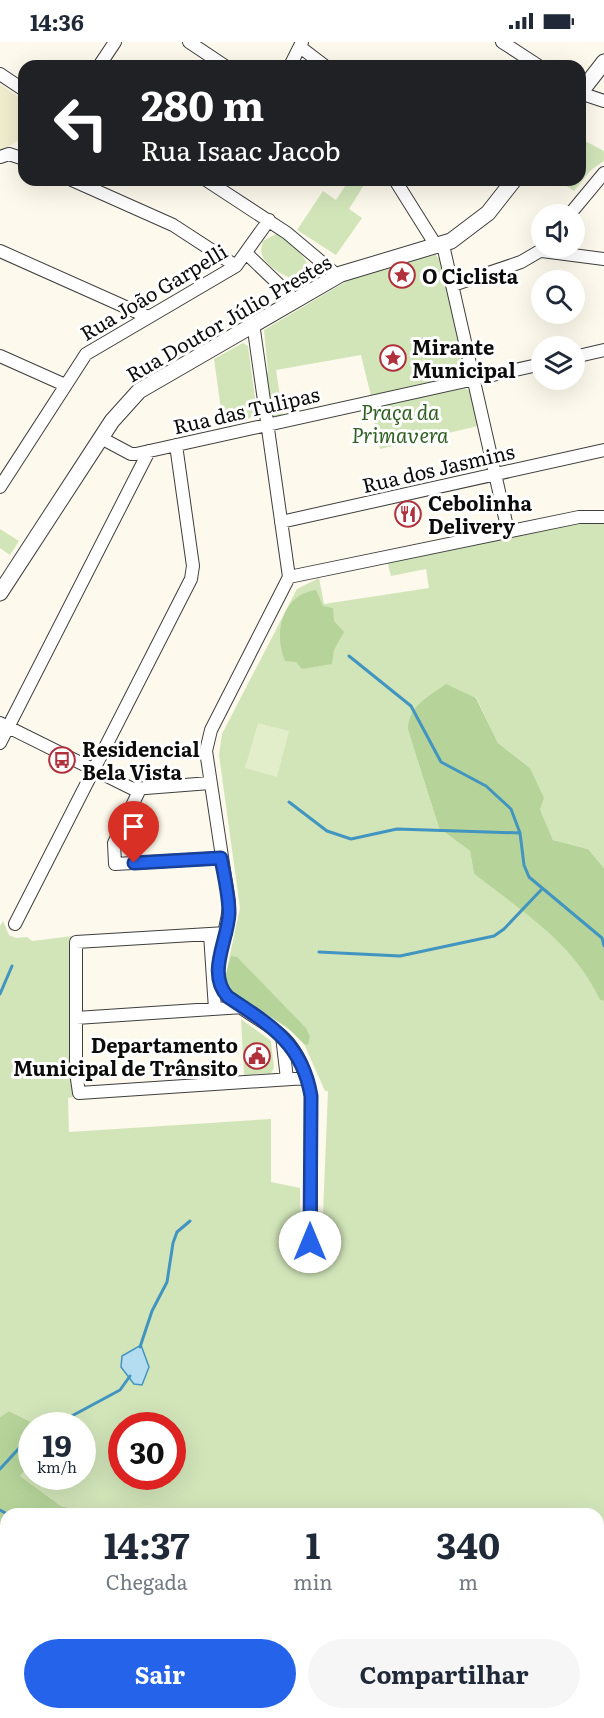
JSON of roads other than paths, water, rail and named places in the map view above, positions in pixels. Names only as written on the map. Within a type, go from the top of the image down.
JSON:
[{"type":"street","points":[[103,60],[115,42]]},
{"type":"street","points":[[189,42],[216,60]]},
{"type":"street","points":[[502,42],[530,60]]},
{"type":"street","points":[[293,60],[301,44],[318,60]]},
{"type":"street","points":[[586,85],[604,62]]},
{"type":"street","points":[[0,74],[18,86]]},
{"type":"street","points":[[586,95],[604,100]]},
{"type":"street","points":[[578,204],[604,173]]},
{"type":"street","points":[[85,186],[173,225],[236,266]]},
{"type":"street","points":[[215,186],[269,220],[338,276]]},
{"type":"street","points":[[399,186],[440,246],[453,285],[508,531]]},
{"type":"street","name":"Rua Doutor Júlio Prestes","points":[[0,593],[121,409],[144,387],[294,299],[338,276],[440,246],[488,213],[509,186]]},
{"type":"street","name":"Rua João Garpelli","points":[[0,487],[80,362],[94,347],[236,266],[247,254],[269,220]]},
{"type":"street","points":[[0,251],[148,317]]},
{"type":"street","points":[[247,254],[294,299]]},
{"type":"street","points":[[453,285],[521,262],[531,256]]},
{"type":"street","points":[[585,256],[604,259]]},
{"type":"street","points":[[253,323],[289,577],[208,736],[206,751],[210,783],[229,903],[218,979],[221,990],[228,997],[282,1035],[298,1057],[307,1078],[311,1096],[310,1242]]},
{"type":"street","points":[[585,354],[604,350]]},
{"type":"street","points":[[0,356],[65,385]]},
{"type":"street","name":"Rua das Tulipas","points":[[131,454],[531,366]]},
{"type":"street","points":[[101,438],[131,454],[140,469]]},
{"type":"street","points":[[15,924],[192,574],[176,445]]},
{"type":"street","name":"Rua dos Jasmins","points":[[281,522],[604,450]]},
{"type":"street","points":[[0,743],[4,725],[149,451]]},
{"type":"street","points":[[289,577],[579,517],[604,517]]},
{"type":"street","points":[[4,725],[136,789],[210,783]]},
{"type":"street","points":[[136,789],[114,843],[115,864],[221,858]]},
{"type":"street","points":[[226,933],[76,942],[76,1072],[79,1093],[307,1078]]},
{"type":"street","points":[[210,934],[214,1009]]},
{"type":"street","points":[[76,1018],[243,1007]]},
{"type":"street","points":[[282,1035],[287,1079]]},
{"type":"water","points":[[141,1345],[149,1367],[142,1385],[134,1384],[121,1367],[122,1356]]},
{"type":"waterway","points":[[349,656],[411,706],[441,762],[486,786],[511,809],[520,833],[524,865],[529,877],[602,938],[604,946]]},
{"type":"waterway","points":[[289,802],[327,831],[351,839],[397,829],[520,833]]},
{"type":"waterway","points":[[319,952],[400,956],[494,936],[504,929],[541,890]]},
{"type":"waterway","points":[[0,994],[12,966]]},
{"type":"waterway","points":[[140,1347],[152,1311],[167,1282],[177,1232],[190,1221]]},
{"type":"waterway","points":[[79,1412],[120,1390],[130,1376]]},
{"type":"waterway","points":[[0,1469],[18,1449]]},
{"type":"place","name":"O Ciclista","points":[[402,275]]},
{"type":"place","name":"Mirante Municipal","points":[[393,358]]},
{"type":"place","name":"Cebolinha Delivery","points":[[408,514]]},
{"type":"place","name":"Residencial Bela Vista","points":[[62,760]]},
{"type":"place","name":"Departamento Municipal de Trânsito","points":[[257,1056]]},
{"type":"park label","name":"Praça da Primavera","points":[[400,422]]}]
